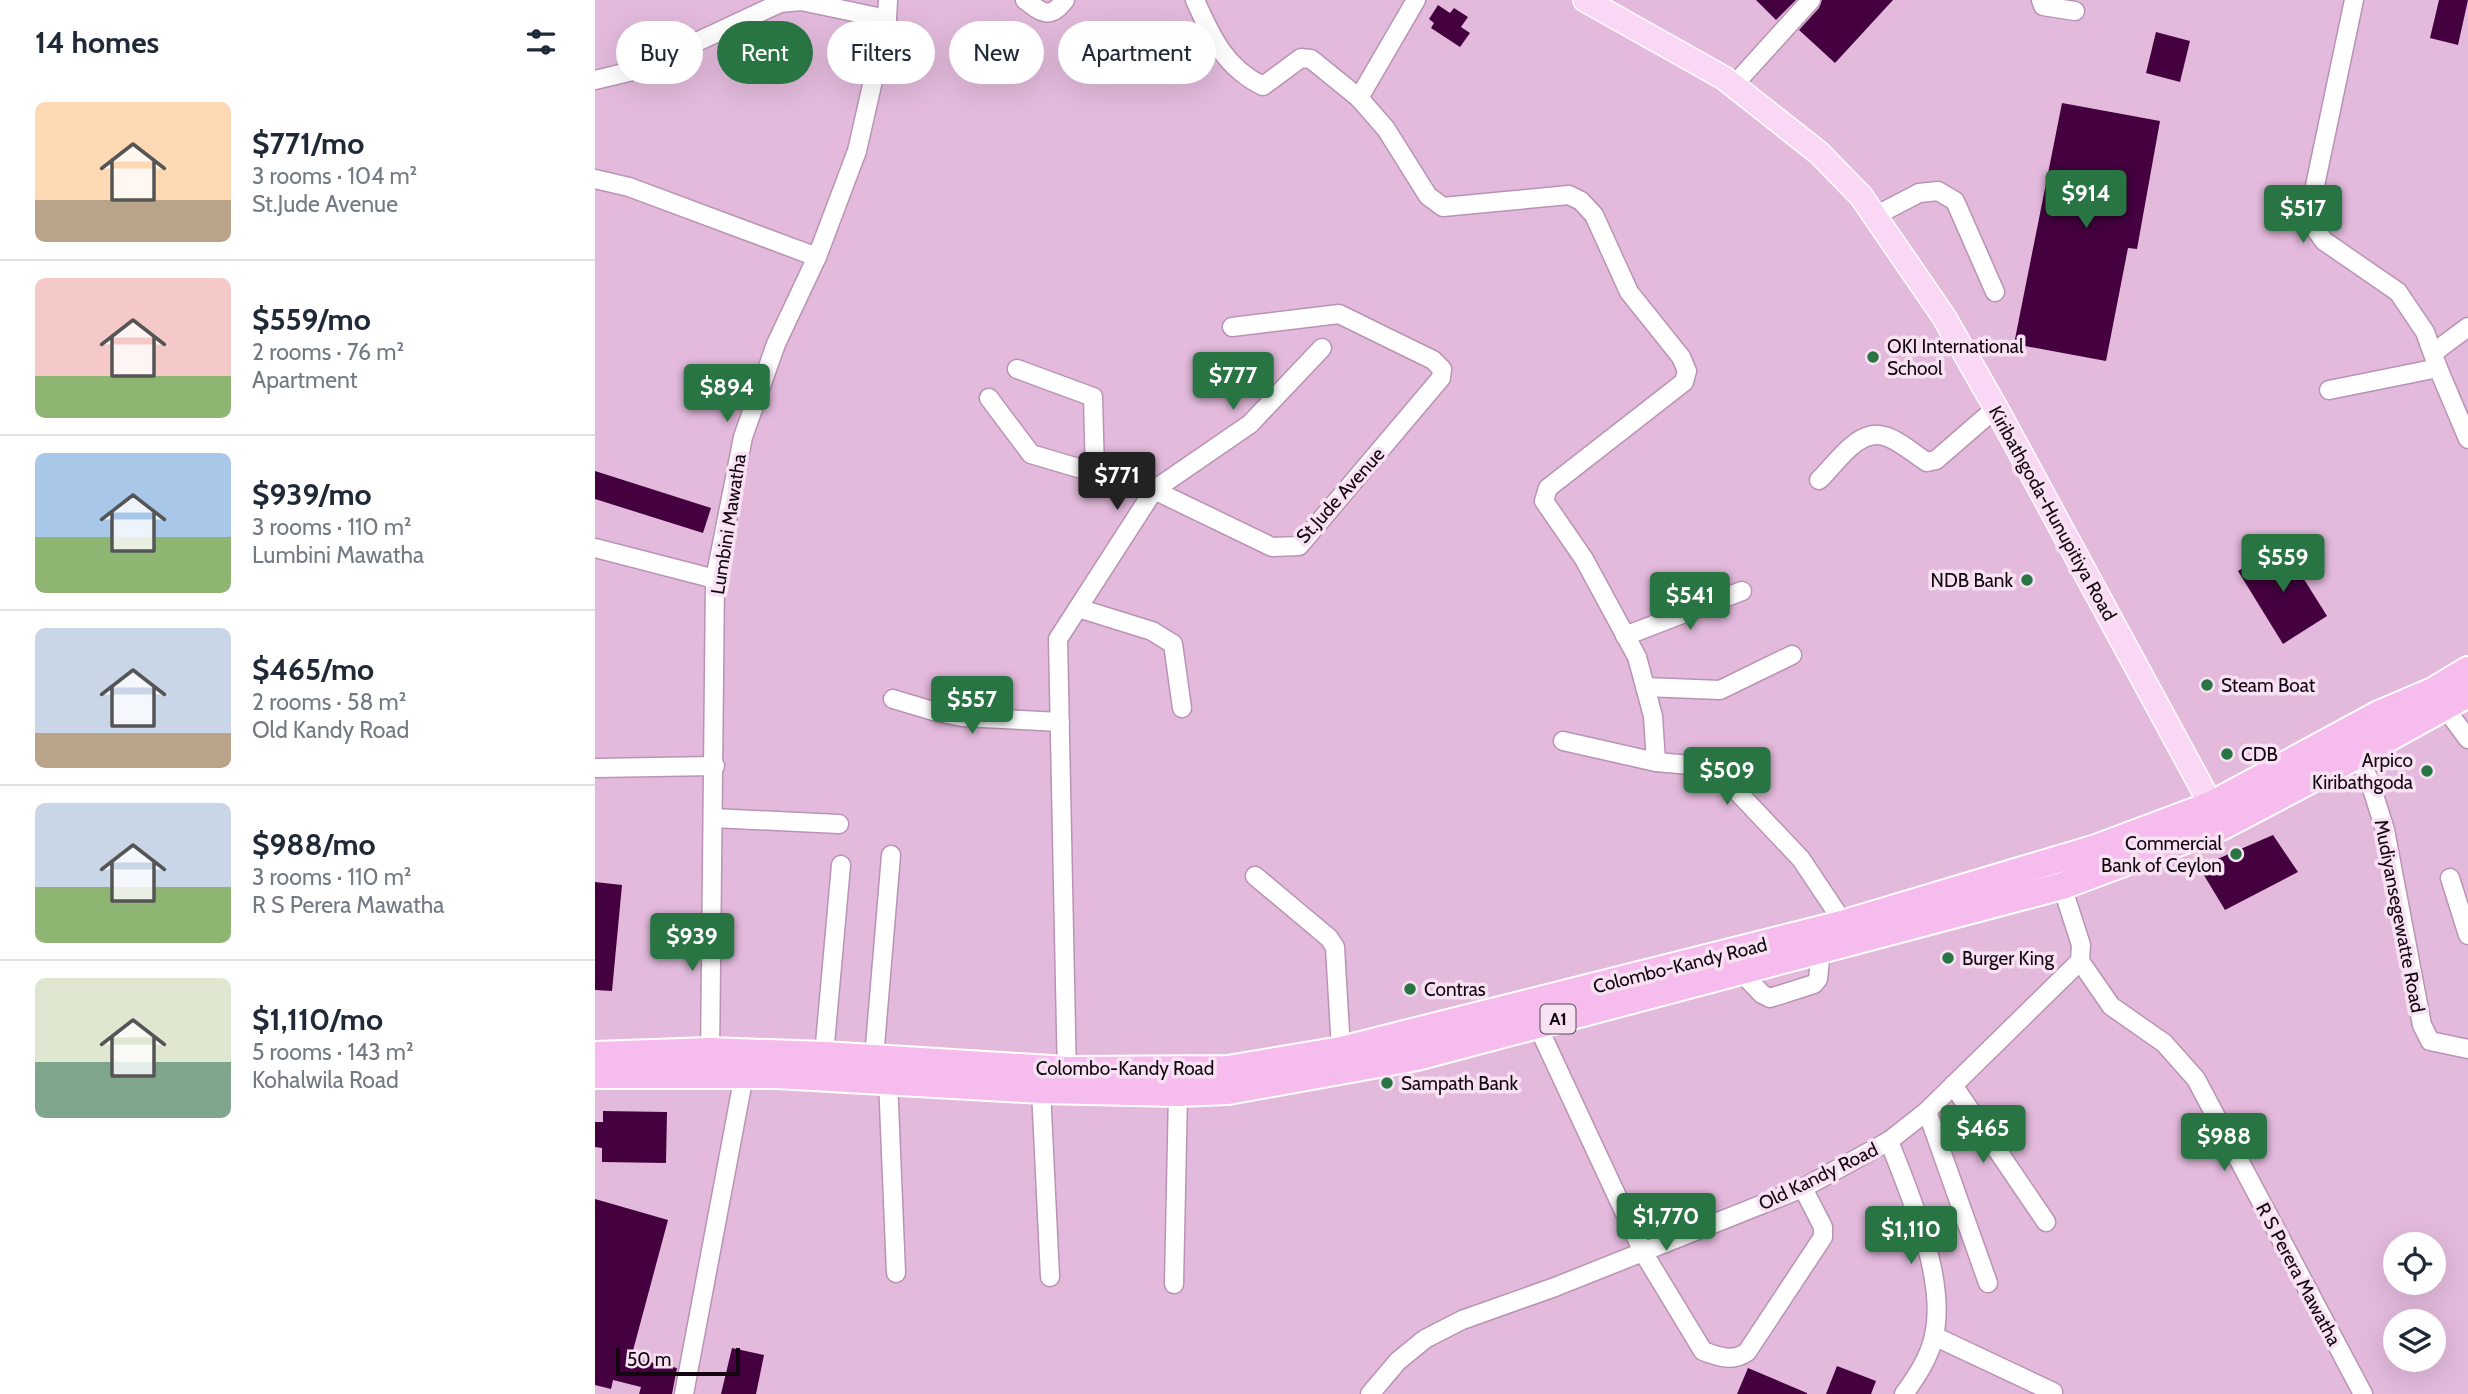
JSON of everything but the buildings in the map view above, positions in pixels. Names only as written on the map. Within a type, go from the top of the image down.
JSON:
[{"type":"highway","name":"Colombo-Kandy Road","points":[[595,1075],[824,1055],[881,1069],[1041,1090],[1067,1080],[1228,1069],[1341,1050],[1532,1015],[1740,971],[1821,950],[1849,932],[2097,848],[2217,816],[2379,714],[2433,691],[2468,670]]},
{"type":"highway","name":"Colombo-Kandy Road","points":[[595,1055],[710,1063],[744,1075],[881,1069],[1067,1080],[1178,1093],[1228,1091],[1417,1057],[1532,1015],[1849,932],[2062,886],[2356,756],[2468,694]]},
{"type":"main road","name":"Kiribathgoda-Hunupitiya Road","points":[[1585,0],[1724,78],[1819,153],[1861,196],[1944,317],[2217,816]]},
{"type":"street","name":"Lumbini Mawatha","points":[[710,1063],[715,579],[743,437],[776,344],[817,257],[857,151],[887,19],[888,0]]},
{"type":"street","points":[[1025,0],[1041,13],[1049,13],[1060,7],[1065,0]]},
{"type":"street","points":[[1195,0],[1216,45],[1245,78],[1262,86],[1301,58],[1311,58],[1359,98],[1386,129],[1428,196],[1443,207],[1569,195],[1581,201],[1594,215],[1629,292],[1681,357],[1686,371],[1685,382],[1548,488],[1544,501],[1584,559],[1637,657],[1653,716],[1656,762]]},
{"type":"street","points":[[1359,98],[1416,0]]},
{"type":"street","points":[[1733,86],[1811,0]]},
{"type":"street","points":[[2041,0],[2043,6],[2075,11]]},
{"type":"street","points":[[2354,0],[2308,219],[2324,241],[2397,292],[2425,332],[2468,439]]},
{"type":"street","points":[[595,80],[637,69],[780,3],[801,1],[887,19]]},
{"type":"street","points":[[595,179],[629,187],[817,257]]},
{"type":"street","points":[[1875,216],[1919,193],[1937,191],[1955,201],[1995,292]]},
{"type":"street","name":"St.Jude Avenue","points":[[1154,489],[1272,547],[1299,546],[1441,378],[1442,369],[1433,360],[1339,314],[1231,327]]},
{"type":"street","points":[[2329,390],[2435,361],[2468,327]]},
{"type":"street","points":[[1067,1080],[1058,639],[1154,489],[1250,424],[1322,348]]},
{"type":"street","points":[[1017,369],[1093,397],[1095,473]]},
{"type":"street","points":[[989,398],[1031,453],[1154,489]]},
{"type":"street","points":[[1819,480],[1861,438],[1874,434],[1887,436],[1927,462],[1936,460],[1996,408]]},
{"type":"street","points":[[595,548],[715,579]]},
{"type":"street","points":[[1625,636],[1742,592]]},
{"type":"street","points":[[1077,608],[1151,631],[1173,644],[1182,708]]},
{"type":"street","points":[[1645,687],[1720,690],[1792,655]]},
{"type":"street","points":[[893,699],[962,716],[1060,722]]},
{"type":"street","points":[[2445,708],[2468,739]]},
{"type":"street","points":[[1563,741],[1656,762],[1714,767],[1801,859],[1849,932]]},
{"type":"street","name":"Mudiyansegewatte Road","points":[[2356,756],[2369,779],[2385,830],[2422,1025],[2431,1041],[2468,1048]]},
{"type":"street","points":[[595,768],[715,766]]},
{"type":"street","points":[[713,818],[838,824]]},
{"type":"street","points":[[891,855],[881,1069],[896,1273]]},
{"type":"street","points":[[824,1055],[841,865]]},
{"type":"street","points":[[1255,876],[1329,938],[1335,947],[1341,1050]]},
{"type":"street","points":[[2450,878],[2468,935]]},
{"type":"street","points":[[2062,886],[2081,945],[2080,961]]},
{"type":"street","name":"Old Kandy Road","points":[[1370,1394],[1398,1361],[1434,1335],[1462,1320],[1803,1188],[1889,1142],[1927,1111],[2080,961]]},
{"type":"street","name":"R S Perera Mawatha","points":[[2080,961],[2111,1006],[2164,1043],[2196,1079],[2363,1394]]},
{"type":"street","points":[[1532,1015],[1643,1252],[1703,1352],[1726,1359],[1738,1358],[1747,1352],[1823,1237],[1823,1227],[1803,1188]]},
{"type":"street","points":[[684,1394],[744,1075]]},
{"type":"street","points":[[1953,1085],[2046,1223]]},
{"type":"street","points":[[1041,1090],[1050,1277]]},
{"type":"street","points":[[1174,1284],[1178,1093]]},
{"type":"street","points":[[1927,1111],[1988,1283]]},
{"type":"street","points":[[1889,1142],[1927,1245],[1937,1306],[1934,1336],[1924,1364],[1904,1394]]},
{"type":"street","points":[[1934,1336],[2053,1392]]},
{"type":"place","name":"OKI International School","points":[[1873,357]]},
{"type":"place","name":"NDB Bank","points":[[2027,580]]},
{"type":"place","name":"Steam Boat","points":[[2207,685]]},
{"type":"place","name":"CDB","points":[[2227,754]]},
{"type":"place","name":"Arpico Kiribathgoda","points":[[2427,771]]},
{"type":"place","name":"Commercial Bank of Ceylon","points":[[2236,854]]},
{"type":"place","name":"Burger King","points":[[1948,958]]},
{"type":"place","name":"Contras","points":[[1410,989]]},
{"type":"place","name":"Sampath Bank","points":[[1387,1083]]}]
